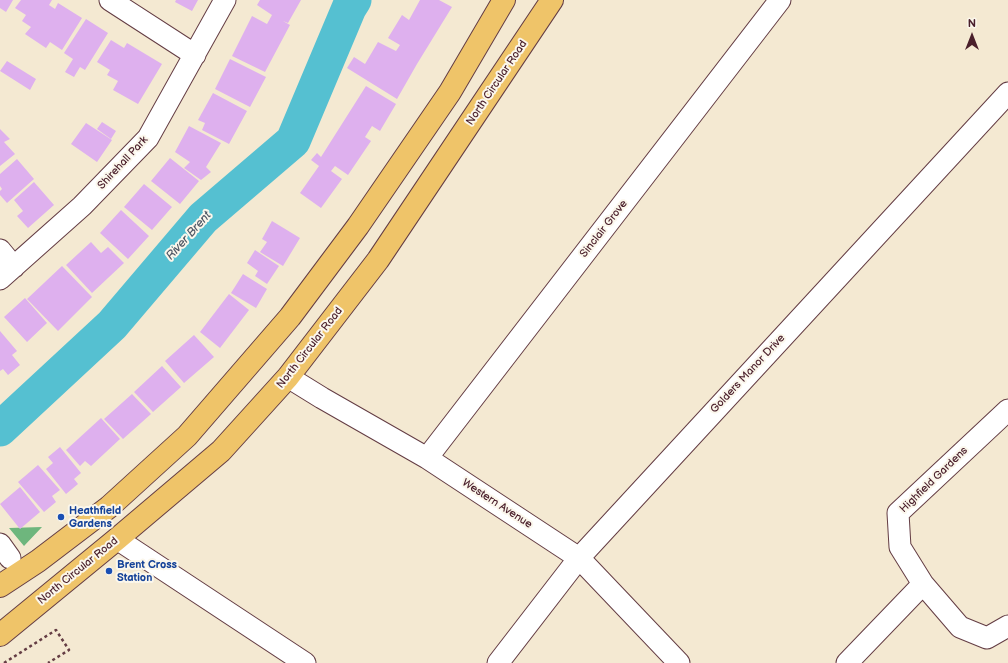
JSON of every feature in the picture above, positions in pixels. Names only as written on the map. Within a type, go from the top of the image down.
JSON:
[{"type":"highway","points":[[0,586],[38,561],[109,507],[187,436],[290,317],[358,226],[450,92],[504,0]]},
{"type":"highway","name":"North Circular Road","points":[[0,635],[221,451],[288,377],[378,260],[552,0]]},
{"type":"street","points":[[110,0],[195,55]]},
{"type":"street","name":"Shirehall Park","points":[[7,273],[82,206],[148,138],[225,0]]},
{"type":"street","name":"Sinclair Grove","points":[[427,458],[780,0]]},
{"type":"street","name":"Golders Manor Drive","points":[[498,663],[579,558],[1008,93]]},
{"type":"street","points":[[0,250],[7,273]]},
{"type":"street","name":"Western Avenue","points":[[288,377],[427,458],[579,558],[679,663]]},
{"type":"street","name":"Highfield Gardens","points":[[1008,410],[898,513],[900,547],[923,584],[960,627],[987,638],[1008,626]]},
{"type":"street","points":[[117,539],[305,663]]},
{"type":"street","points":[[847,663],[923,584]]},
{"type":"path","points":[[4,663],[56,630],[68,650],[48,663]]},
{"type":"green space","points":[[347,0],[365,0],[333,62],[316,100],[305,138],[293,155],[277,173],[220,214],[201,233],[160,291],[131,323],[0,441],[0,415],[65,353],[103,322],[131,294],[157,265],[180,230],[199,208],[218,192],[264,161],[284,131],[299,92],[335,19]]},
{"type":"green space","points":[[42,527],[24,546],[9,528]]},
{"type":"building","points":[[0,0],[13,0],[6,12],[0,8]]},
{"type":"building","points":[[21,0],[52,0],[49,5],[55,9],[58,3],[82,18],[62,50],[50,42],[46,48],[25,34],[31,27],[22,21],[26,15],[15,8]]},
{"type":"building","points":[[176,0],[198,0],[192,11],[175,2]]},
{"type":"building","points":[[260,0],[301,0],[288,23],[283,21],[290,25],[265,72],[232,56],[252,16],[267,24],[272,15],[257,5]]},
{"type":"building","points":[[420,0],[439,0],[452,7],[397,99],[347,68],[354,57],[365,64],[378,42],[396,51],[400,45],[388,38],[402,15],[409,20]]},
{"type":"building","points":[[86,19],[108,33],[85,70],[80,67],[74,77],[65,72],[73,59],[64,53]]},
{"type":"building","points":[[111,40],[124,48],[127,43],[162,64],[138,104],[113,90],[118,81],[107,75],[110,70],[97,62]]},
{"type":"building","points":[[230,59],[266,77],[250,107],[215,89]]},
{"type":"building","points":[[7,61],[36,79],[30,90],[0,71]]},
{"type":"building","points":[[366,86],[396,104],[380,131],[372,126],[365,137],[371,141],[348,175],[335,166],[331,171],[342,179],[321,208],[300,193],[319,166],[311,160],[317,153],[321,157]]},
{"type":"building","points":[[213,93],[247,111],[229,144],[202,130],[205,123],[198,120]]},
{"type":"building","points":[[102,122],[116,131],[111,139],[97,129]]},
{"type":"building","points":[[86,123],[112,140],[97,162],[71,144]]},
{"type":"building","points":[[189,126],[221,143],[206,167],[211,172],[201,180],[184,168],[190,162],[175,152]]},
{"type":"building","points":[[0,129],[10,139],[4,142],[15,154],[0,166]]},
{"type":"building","points":[[170,158],[199,181],[180,204],[151,181]]},
{"type":"building","points":[[17,159],[34,179],[7,203],[0,195],[0,191],[2,189],[0,186],[0,174]]},
{"type":"building","points":[[34,182],[54,205],[28,228],[17,216],[23,211],[14,200]]},
{"type":"building","points":[[144,184],[172,207],[152,230],[124,207]]},
{"type":"building","points":[[121,210],[149,236],[128,259],[100,233]]},
{"type":"building","points":[[272,221],[300,238],[283,266],[260,252],[267,242],[262,239]]},
{"type":"building","points":[[91,242],[101,253],[108,247],[124,263],[92,293],[66,265]]},
{"type":"building","points":[[255,250],[279,266],[267,284],[255,276],[258,271],[247,263]]},
{"type":"building","points":[[62,266],[92,297],[58,331],[27,299]]},
{"type":"building","points":[[243,274],[267,289],[256,308],[231,293]]},
{"type":"building","points":[[229,294],[249,310],[220,348],[200,332]]},
{"type":"building","points":[[25,298],[47,323],[27,342],[4,317]]},
{"type":"building","points":[[0,331],[17,351],[12,355],[20,365],[8,375],[3,369],[0,371]]},
{"type":"building","points":[[194,335],[214,357],[184,383],[165,361]]},
{"type":"building","points":[[162,366],[181,387],[153,412],[134,392]]},
{"type":"building","points":[[132,394],[151,414],[123,439],[104,419]]},
{"type":"building","points":[[101,418],[120,439],[91,466],[85,461],[80,466],[66,450]]},
{"type":"building","points":[[60,447],[81,473],[74,479],[78,484],[66,494],[46,469],[53,463],[48,457]]},
{"type":"building","points":[[38,465],[60,490],[52,496],[56,502],[44,512],[18,482]]},
{"type":"building","points":[[20,487],[40,512],[20,529],[0,504]]},
{"type":"waterway","name":"River Brent","points":[[0,429],[112,325],[203,218],[293,141],[349,8],[354,0]]},
{"type":"place","name":"Heathfield Gardens","points":[[61,517]]},
{"type":"place","name":"Brent Cross Station","points":[[109,571]]}]
